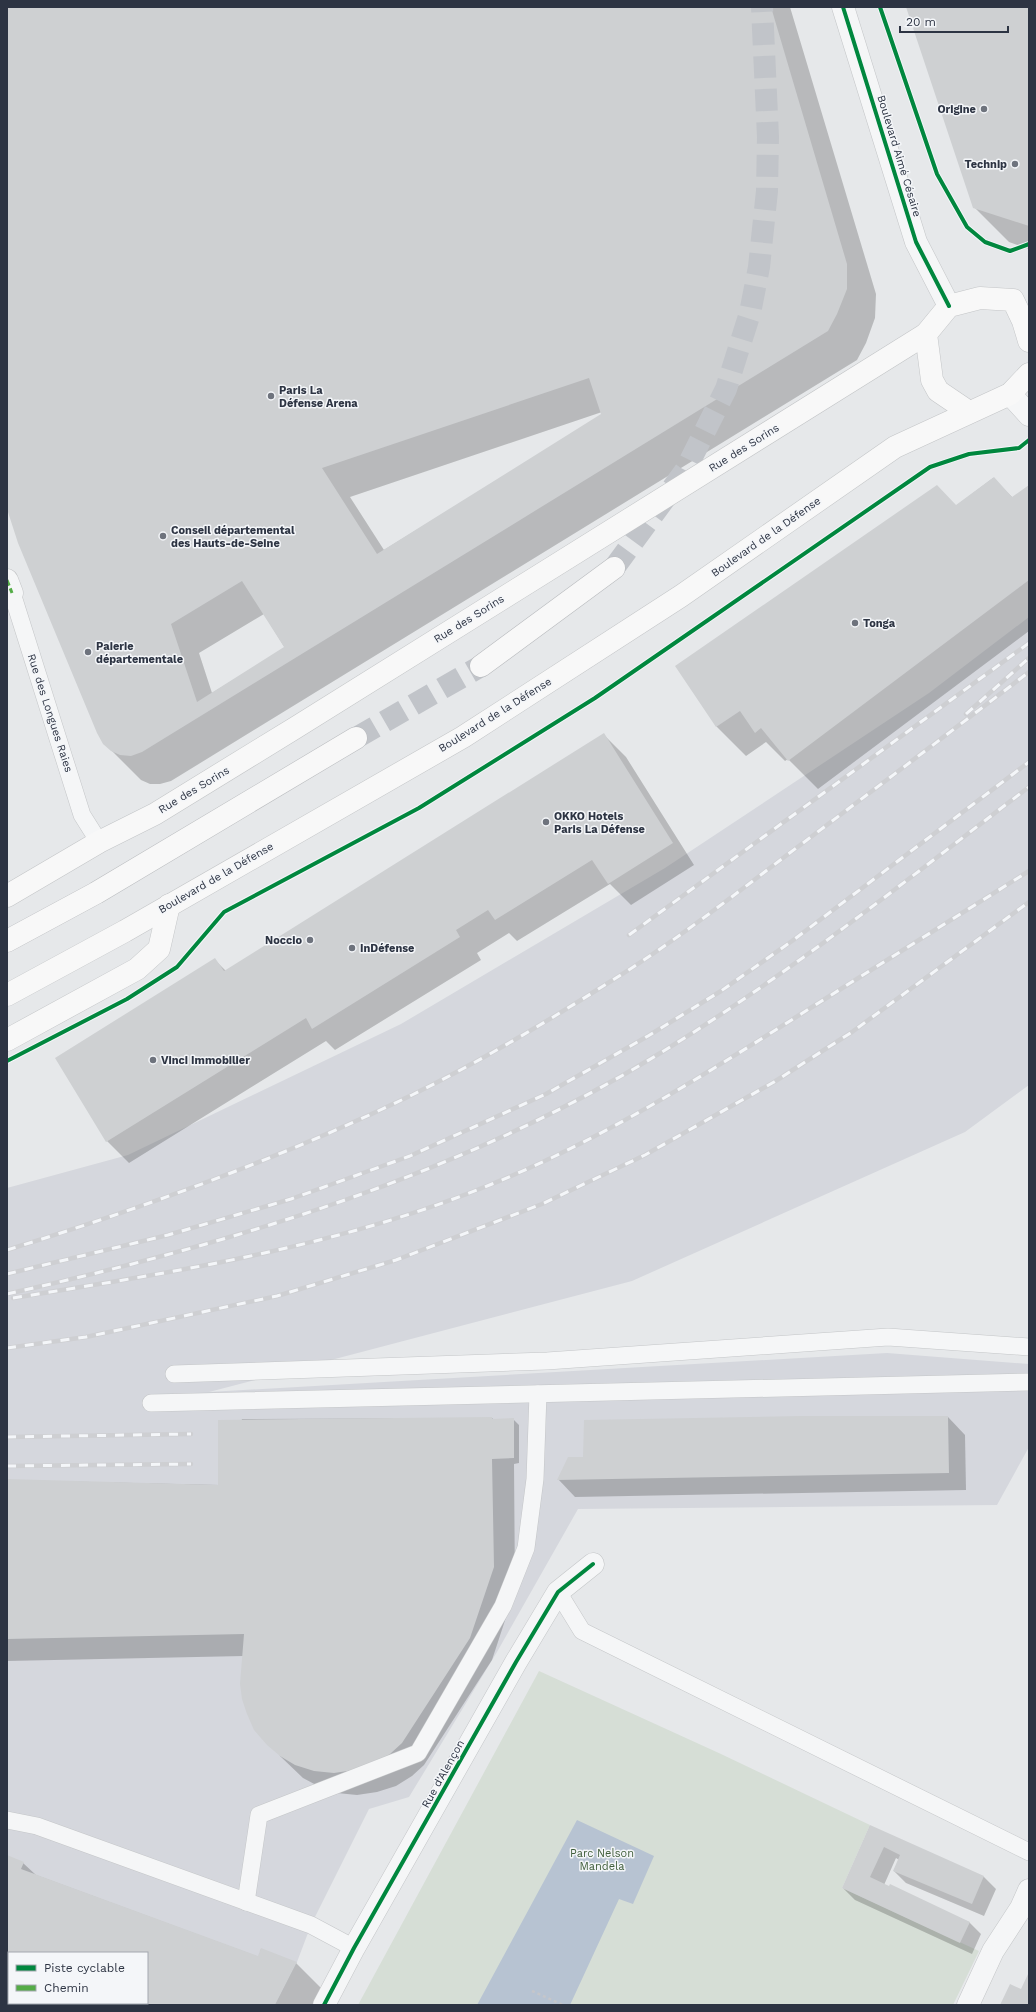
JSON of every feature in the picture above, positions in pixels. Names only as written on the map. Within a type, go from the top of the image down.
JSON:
[{"type":"main road","points":[[969,412],[938,391],[932,380],[926,334],[949,306],[980,298],[1021,297],[1023,321],[1029,341]]},
{"type":"main road","name":"Rue des Sorins","points":[[7,896],[99,842],[155,814],[926,334]]},
{"type":"main road","name":"Boulevard de la Défense","points":[[7,995],[169,905],[463,737],[681,596],[895,447],[1010,394],[1029,374]]},
{"type":"main road","points":[[481,666],[614,568]]},
{"type":"main road","points":[[7,941],[96,893],[356,738]]},
{"type":"main road","points":[[7,1040],[137,970],[159,948],[169,905]]},
{"type":"street","name":"Boulevard Aimé Césaire","points":[[843,7],[916,242],[949,306]]},
{"type":"street","points":[[1010,394],[1029,415]]},
{"type":"street","name":"Rue d'Alençon","points":[[324,2005],[354,1948],[516,1662],[558,1592],[593,1564]]},
{"type":"street","points":[[968,2005],[992,1951],[1026,1901]]},
{"type":"lane","name":"Rue des Longues Raies","points":[[8,590],[82,815],[99,842]]},
{"type":"lane","points":[[174,1374],[547,1361],[888,1337],[1029,1347]]},
{"type":"lane","points":[[151,1403],[1029,1382]]},
{"type":"lane","points":[[246,1902],[259,1815],[418,1753],[503,1606],[526,1548],[535,1479],[538,1394]]},
{"type":"lane","points":[[558,1592],[582,1631],[1029,1852]]},
{"type":"lane","points":[[7,1820],[37,1826],[311,1925],[354,1948]]},
{"type":"path","points":[[532,1991],[563,2005]]},
{"type":"shaded area","points":[[1029,617],[1029,1085],[965,1132],[632,1281],[209,1392],[887,1353],[1029,1364],[1029,1447],[997,1505],[578,1509],[497,1652],[409,1797],[369,1809],[311,1925],[297,1962],[275,2005],[153,2005],[148,1952],[7,1951],[7,1188],[128,1155],[401,1024],[665,868],[929,693]]},
{"type":"green space","name":"Parc Nelson Mandela","points":[[539,1671],[721,1754],[870,1825],[842,1888],[979,1951],[953,2005],[358,2005]]},
{"type":"water","points":[[577,1820],[654,1856],[633,1904],[619,1899],[570,2005],[477,2005]]},
{"type":"building","name":"Paris La Défense Arena","points":[[7,7],[771,7],[847,264],[847,289],[828,331],[142,752],[131,756],[120,755],[111,751],[103,744],[97,733],[18,543],[7,509]],"holes":[[[589,378],[601,414],[377,554],[322,468]],[[242,581],[284,647],[197,702],[171,624]]]},
{"type":"building","name":"Origine","points":[[906,7],[1027,7],[1029,10],[1029,226],[973,208]]},
{"type":"building","name":"Tonga","points":[[994,477],[1012,497],[1029,485],[1029,580],[788,761],[761,728],[755,733],[740,711],[716,727],[675,666],[937,485],[956,505]]},
{"type":"building","name":"InDéfense","points":[[604,733],[673,843],[608,884],[592,860],[495,920],[488,910],[456,930],[460,937],[312,1029],[306,1018],[106,1142],[55,1058],[215,958],[224,971]]},
{"type":"building","points":[[801,1416],[948,1416],[949,1473],[557,1480],[568,1457],[583,1457],[584,1420]]},
{"type":"building","points":[[492,1417],[492,1419],[514,1418],[514,1458],[492,1459],[494,1567],[470,1638],[402,1743],[390,1754],[374,1764],[354,1770],[334,1773],[314,1771],[295,1765],[280,1756],[267,1745],[254,1730],[242,1699],[240,1684],[244,1634],[7,1639],[7,1479],[218,1485],[218,1420]]},
{"type":"building","points":[[870,1825],[984,1876],[972,1904],[893,1871],[900,1855],[884,1847],[870,1877],[889,1886],[890,1884],[970,1922],[960,1943],[842,1888]]},
{"type":"building","points":[[7,1855],[24,1862],[21,1869],[258,1956],[261,1948],[297,1962],[275,2005],[7,2005]]},
{"type":"building","points":[[1029,1972],[1029,2005],[1000,2005],[1010,1984],[1021,1989]]},
{"type":"tunnel","points":[[614,568],[685,471],[726,389],[750,313],[759,267],[767,191],[768,137],[762,7]]},
{"type":"tunnel","points":[[356,738],[481,666]]},
{"type":"railway","points":[[629,935],[1029,643]]},
{"type":"railway","points":[[966,714],[1029,658]]},
{"type":"railway","points":[[7,1250],[110,1217],[263,1160],[363,1118],[412,1095],[487,1056],[584,998],[677,937],[1029,672]]},
{"type":"railway","points":[[7,1274],[168,1235],[291,1199],[410,1156],[546,1094],[648,1036],[721,991],[792,941],[1029,762]]},
{"type":"railway","points":[[7,1294],[177,1252],[262,1227],[345,1200],[427,1169],[507,1135],[586,1096],[662,1052],[757,990],[849,924],[1029,787]]},
{"type":"railway","points":[[13,1298],[195,1267],[316,1241],[375,1225],[434,1206],[492,1184],[572,1148],[688,1084],[1029,871]]},
{"type":"railway","points":[[7,1348],[86,1337],[277,1296],[396,1260],[542,1204],[645,1155],[774,1082],[852,1032],[1029,902]]},
{"type":"railway","points":[[7,1437],[191,1434]]},
{"type":"railway","points":[[7,1466],[191,1464]]},
{"type":"marked path","points":[[7,580],[12,593]]},
{"type":"cycle path","points":[[843,7],[916,242],[949,306]]},
{"type":"cycle path","points":[[880,7],[937,174],[967,227],[985,242],[1010,251],[1029,244]]},
{"type":"cycle path","points":[[7,1061],[127,999],[177,967],[224,912],[419,808],[595,698],[930,467],[969,454],[1019,448],[1029,440]]},
{"type":"cycle path","points":[[324,2005],[354,1948],[516,1662],[558,1592],[593,1564]]},
{"type":"place","name":"Origine","points":[[984,109]]},
{"type":"place","name":"Technip","points":[[1015,164]]},
{"type":"place","name":"Paris La Défense Arena","points":[[271,396]]},
{"type":"place","name":"Conseil départemental des Hauts-de-Seine","points":[[163,536]]},
{"type":"place","name":"Tonga","points":[[855,623]]},
{"type":"place","name":"Paierie départementale","points":[[88,652]]},
{"type":"place","name":"OKKO Hotels Paris La Défense","points":[[546,822]]},
{"type":"place","name":"Noccio","points":[[310,940]]},
{"type":"place","name":"InDéfense","points":[[352,948]]},
{"type":"place","name":"Vinci Immobilier","points":[[153,1060]]}]
